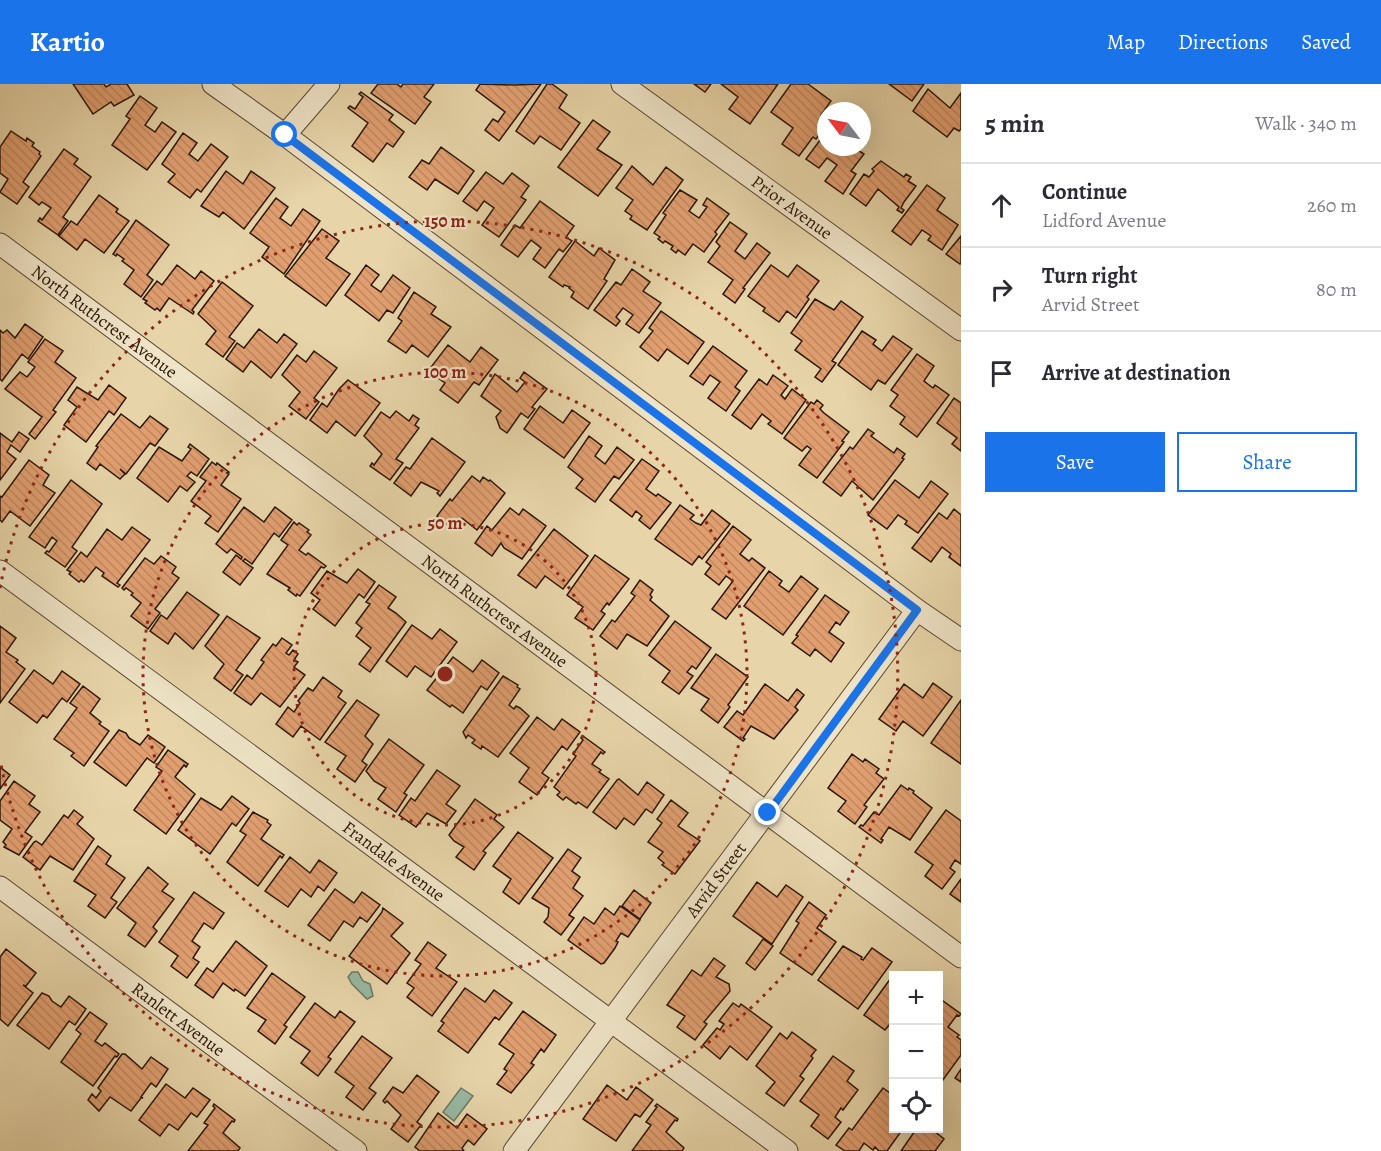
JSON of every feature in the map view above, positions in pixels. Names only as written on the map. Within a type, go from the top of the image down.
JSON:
[{"type":"street","points":[[213,84],[285,135],[917,610],[961,640]]},
{"type":"street","points":[[285,135],[330,84]]},
{"type":"street","name":"Prior Avenue","points":[[622,84],[961,330]]},
{"type":"street","name":"North Ruthcrest Avenue","points":[[0,244],[961,957]]},
{"type":"street","name":"Frandale Avenue","points":[[0,571],[786,1151]]},
{"type":"street","name":"Arvid Street","points":[[514,1151],[917,610]]},
{"type":"street","name":"Ranlett Avenue","points":[[0,887],[356,1151]]},
{"type":"shaded area","points":[[352,972],[358,972],[363,981],[370,984],[373,996],[367,999],[352,984],[348,977]]},
{"type":"shaded area","points":[[461,1088],[473,1096],[454,1121],[443,1112]]},
{"type":"building","points":[[73,84],[104,84],[106,87],[111,84],[127,84],[134,95],[114,106],[111,102],[93,114]]},
{"type":"building","points":[[378,84],[397,84],[401,87],[403,84],[434,84],[424,97],[431,102],[415,124],[371,93]]},
{"type":"building","points":[[480,84],[541,84],[499,141],[485,130],[493,119],[498,122],[505,112],[476,90]]},
{"type":"building","points":[[547,84],[552,84],[567,95],[559,108],[580,123],[561,150],[540,136],[534,144],[516,131]]},
{"type":"building","points":[[694,84],[711,84],[705,92]]},
{"type":"building","points":[[721,84],[778,84],[750,124],[729,109],[738,97]]},
{"type":"building","points":[[791,84],[808,84],[831,101],[817,102],[817,138],[813,137],[799,156],[782,144],[793,128],[771,112]]},
{"type":"building","points":[[889,84],[924,84],[912,101]]},
{"type":"building","points":[[928,89],[950,108],[961,93],[961,129],[959,131],[954,128],[947,137],[913,111]]},
{"type":"building","points":[[361,92],[393,115],[389,120],[404,132],[393,147],[387,143],[373,162],[352,146],[368,123],[348,108],[350,106],[355,109],[363,97],[359,94]]},
{"type":"building","points":[[140,96],[157,108],[145,125],[155,132],[162,122],[176,132],[147,170],[112,145],[130,119],[126,116]]},
{"type":"building","points":[[593,120],[610,132],[597,149],[622,165],[598,196],[558,167]]},
{"type":"building","points":[[11,131],[26,141],[27,138],[34,143],[32,146],[40,152],[41,156],[23,182],[29,187],[17,204],[0,192],[8,179],[0,173],[0,147]]},
{"type":"building","points":[[183,133],[197,143],[189,154],[198,161],[211,144],[228,157],[201,192],[197,189],[190,198],[168,182],[175,174],[162,164]]},
{"type":"building","points":[[817,144],[817,156],[862,156],[851,171],[856,174],[843,194],[825,181],[837,165],[827,158],[819,168],[806,159]]},
{"type":"building","points":[[441,147],[474,171],[458,194],[435,179],[427,190],[409,177],[422,160],[429,164]]},
{"type":"building","points":[[64,149],[78,159],[74,164],[91,177],[63,217],[68,221],[58,235],[38,221],[40,218],[42,220],[51,208],[42,202],[39,205],[29,197]]},
{"type":"building","points":[[881,161],[904,177],[906,174],[911,177],[908,181],[916,186],[904,202],[901,208],[904,210],[902,213],[897,210],[899,207],[878,189],[866,206],[850,194],[864,174],[869,177],[874,171],[872,169]]},
{"type":"building","points":[[632,166],[653,185],[666,167],[683,180],[647,230],[630,219],[632,216],[625,211],[633,200],[616,188]]},
{"type":"building","points":[[226,171],[243,184],[251,171],[275,188],[244,229],[223,212],[219,217],[201,206]]},
{"type":"building","points":[[486,172],[503,184],[512,173],[529,186],[521,197],[526,200],[499,237],[482,225],[494,208],[484,201],[477,211],[463,201]]},
{"type":"building","points":[[927,185],[945,198],[937,210],[958,225],[942,250],[928,240],[931,236],[922,230],[911,245],[892,231]]},
{"type":"building","points":[[680,190],[697,200],[689,211],[699,218],[707,207],[703,205],[707,198],[729,214],[715,232],[717,234],[704,252],[693,244],[685,255],[678,250],[676,253],[671,249],[673,246],[665,241],[663,243],[654,233],[666,215],[663,213]]},
{"type":"building","points":[[99,195],[118,209],[116,212],[129,221],[104,253],[85,239],[77,250],[59,236],[71,221],[77,225]]},
{"type":"building","points":[[276,198],[288,207],[280,218],[291,226],[303,209],[320,221],[284,274],[262,257],[269,247],[250,233]]},
{"type":"building","points":[[540,201],[574,226],[566,237],[572,241],[563,252],[559,249],[545,268],[533,259],[541,248],[531,240],[518,257],[501,245],[515,225],[520,228]]},
{"type":"building","points":[[136,220],[169,245],[147,275],[153,280],[141,297],[124,284],[134,270],[122,261],[124,259],[113,254]]},
{"type":"building","points":[[730,222],[747,234],[735,251],[745,259],[757,243],[770,253],[743,288],[745,289],[735,303],[723,294],[733,280],[708,262],[720,246],[716,242]]},
{"type":"building","points":[[322,229],[339,241],[326,258],[350,274],[326,306],[285,276]]},
{"type":"building","points":[[961,236],[961,263],[960,264],[946,254]]},
{"type":"building","points":[[575,241],[594,256],[599,248],[615,260],[604,279],[607,281],[588,309],[571,297],[574,292],[570,287],[564,285],[563,287],[549,277]]},
{"type":"building","points":[[177,265],[195,279],[201,271],[214,281],[192,310],[193,314],[169,298],[160,311],[145,303],[147,301],[143,299],[157,281],[162,285]]},
{"type":"building","points":[[366,265],[379,275],[371,285],[381,292],[393,275],[410,288],[393,313],[387,310],[379,321],[345,295]]},
{"type":"building","points":[[771,265],[788,277],[797,265],[819,281],[796,318],[787,311],[779,322],[763,311],[765,308],[748,296]]},
{"type":"building","points":[[632,269],[650,282],[643,291],[661,303],[639,333],[626,324],[633,315],[623,308],[616,317],[620,321],[616,326],[594,310],[616,282],[621,285]]},
{"type":"building","points":[[222,282],[253,306],[229,337],[235,341],[223,357],[206,344],[216,331],[198,314]]},
{"type":"building","points":[[414,292],[436,307],[431,314],[451,327],[428,357],[412,345],[406,353],[388,341],[402,321],[398,318]]},
{"type":"building","points":[[815,299],[834,310],[841,301],[863,317],[832,361],[836,363],[822,382],[815,377],[821,369],[795,350],[802,341],[791,333]]},
{"type":"building","points":[[661,311],[704,342],[688,364],[667,349],[658,361],[640,347],[653,331],[649,328]]},
{"type":"building","points":[[25,324],[43,337],[28,359],[22,354],[2,381],[0,379],[0,330],[3,333],[7,330],[15,338]]},
{"type":"building","points":[[259,329],[277,343],[284,334],[297,344],[271,378],[251,361],[243,372],[226,359],[237,343],[244,348]]},
{"type":"building","points":[[862,331],[876,340],[873,344],[882,351],[893,336],[912,349],[885,384],[878,380],[871,390],[838,365]]},
{"type":"building","points":[[45,339],[63,351],[55,362],[76,378],[53,410],[56,412],[35,439],[29,434],[42,417],[5,389],[20,372],[27,377],[35,367],[28,362]]},
{"type":"building","points":[[448,345],[470,362],[481,347],[498,360],[479,385],[474,382],[458,403],[440,390],[445,383],[428,371]]},
{"type":"building","points":[[713,346],[747,371],[735,387],[740,391],[726,411],[708,398],[720,382],[710,375],[703,385],[690,376]]},
{"type":"building","points":[[314,351],[337,368],[314,398],[319,402],[306,419],[289,406],[300,392],[282,375],[297,355],[306,362]]},
{"type":"building","points":[[917,354],[934,366],[924,381],[933,388],[935,385],[949,395],[917,437],[900,424],[905,417],[890,406],[898,395],[891,390]]},
{"type":"building","points":[[524,372],[547,389],[532,407],[535,409],[528,418],[521,413],[507,433],[500,428],[496,417],[501,411],[481,396],[495,374],[517,392],[525,382],[520,378]]},
{"type":"building","points":[[773,375],[788,386],[781,395],[785,399],[792,389],[806,400],[782,434],[768,424],[771,421],[762,414],[751,429],[732,415],[759,379],[767,385]]},
{"type":"building","points":[[348,380],[380,403],[355,436],[336,421],[327,433],[310,420],[322,403],[327,407]]},
{"type":"building","points":[[109,385],[126,398],[114,415],[109,411],[86,442],[64,425],[77,407],[68,400],[77,387],[98,400]]},
{"type":"building","points":[[954,398],[961,403],[961,451],[952,444],[957,438],[937,423]]},
{"type":"building","points":[[817,400],[823,405],[820,409],[824,413],[849,432],[817,478],[799,465],[811,449],[807,446],[802,451],[784,438],[811,402],[814,404]]},
{"type":"building","points":[[540,406],[563,423],[572,410],[590,423],[564,458],[524,429]]},
{"type":"building","points":[[396,411],[409,421],[413,415],[419,419],[415,425],[419,428],[396,459],[403,463],[390,480],[370,466],[372,463],[374,465],[382,454],[364,436],[381,412],[390,418]]},
{"type":"building","points":[[121,414],[140,428],[150,416],[168,429],[155,446],[150,443],[126,474],[120,469],[125,474],[120,479],[100,464],[96,470],[87,463],[98,447],[96,446]]},
{"type":"building","points":[[868,429],[874,433],[871,436],[894,453],[897,448],[905,454],[902,458],[904,459],[873,500],[852,481],[841,496],[823,482],[850,447],[853,449]]},
{"type":"building","points":[[19,432],[29,439],[20,452],[11,445],[7,452],[16,459],[0,480],[0,433],[12,442]]},
{"type":"building","points":[[589,436],[602,446],[595,456],[605,464],[617,447],[634,460],[619,479],[614,476],[595,502],[576,488],[583,479],[568,467]]},
{"type":"building","points":[[432,438],[465,462],[440,496],[437,493],[439,491],[421,482],[411,496],[394,483],[406,467],[410,469]]},
{"type":"building","points":[[190,444],[209,459],[197,476],[191,472],[187,476],[195,482],[187,491],[180,486],[168,502],[137,478],[159,447],[182,461],[191,449],[188,447]]},
{"type":"building","points":[[642,459],[659,471],[646,489],[671,503],[650,529],[639,520],[642,516],[636,511],[632,517],[610,500]]},
{"type":"building","points":[[29,460],[49,475],[43,485],[55,493],[30,526],[10,511],[2,522],[0,520],[0,496],[2,497]]},
{"type":"building","points":[[212,462],[229,472],[221,485],[241,499],[218,532],[205,523],[211,516],[191,501],[206,481],[200,477]]},
{"type":"building","points":[[472,476],[480,482],[483,477],[490,480],[505,493],[477,530],[462,518],[454,529],[437,516]]},
{"type":"building","points":[[71,480],[102,504],[72,547],[77,551],[65,567],[45,553],[49,552],[57,541],[52,537],[45,548],[29,537]]},
{"type":"building","points":[[895,480],[919,498],[931,481],[948,494],[918,533],[905,524],[907,521],[898,515],[887,529],[868,515]]},
{"type":"building","points":[[680,505],[694,515],[690,519],[701,525],[712,510],[730,524],[702,559],[699,556],[692,565],[655,539]]},
{"type":"building","points":[[244,507],[264,522],[275,507],[292,520],[279,537],[274,533],[252,564],[245,559],[243,561],[253,568],[240,585],[223,572],[236,555],[241,559],[242,557],[231,549],[227,553],[216,544]]},
{"type":"building","points":[[510,508],[519,515],[523,509],[546,526],[522,559],[504,548],[501,543],[492,556],[475,543],[487,526],[492,530]]},
{"type":"building","points":[[954,509],[961,515],[961,566],[949,557],[951,554],[942,547],[931,562],[912,548],[939,513],[947,519]]},
{"type":"building","points":[[294,522],[309,530],[307,532],[311,535],[299,550],[306,555],[308,553],[326,566],[321,567],[300,596],[297,594],[296,596],[288,590],[290,588],[267,574],[288,545],[281,540]]},
{"type":"building","points":[[733,526],[751,540],[740,554],[749,561],[752,558],[765,568],[726,619],[712,609],[733,581],[726,576],[719,585],[705,574],[711,566],[706,562]]},
{"type":"building","points":[[132,527],[150,540],[117,583],[120,585],[118,587],[102,576],[104,573],[96,567],[84,582],[81,580],[79,582],[69,574],[71,572],[67,570],[81,552],[87,557],[107,529],[122,540]]},
{"type":"building","points":[[554,529],[588,556],[563,589],[545,576],[536,588],[518,575]]},
{"type":"building","points":[[595,555],[629,579],[609,605],[607,603],[601,611],[605,614],[593,630],[575,618],[583,607],[567,595]]},
{"type":"building","points":[[161,556],[176,567],[172,573],[179,578],[155,609],[160,613],[148,629],[131,616],[141,603],[131,595],[133,593],[122,588],[145,558],[154,564]]},
{"type":"building","points":[[358,569],[375,582],[364,598],[359,594],[335,626],[313,609],[320,600],[311,593],[327,571],[347,583]]},
{"type":"building","points":[[769,571],[782,581],[779,585],[789,592],[801,576],[818,589],[783,635],[744,606]]},
{"type":"building","points":[[640,580],[653,590],[650,600],[669,616],[647,646],[627,634],[617,649],[600,636],[612,620],[615,622],[635,596],[631,593]]},
{"type":"building","points":[[379,585],[396,597],[388,608],[406,622],[370,672],[359,664],[371,648],[356,636],[362,628],[356,623],[370,604],[366,602]]},
{"type":"building","points":[[187,592],[219,615],[193,649],[175,633],[168,644],[150,631],[161,615],[167,619]]},
{"type":"building","points":[[825,595],[849,612],[840,625],[836,622],[829,632],[844,643],[831,662],[815,649],[810,656],[792,643]]},
{"type":"building","points":[[227,616],[260,638],[236,670],[243,675],[231,691],[214,678],[224,664],[205,646]]},
{"type":"building","points":[[675,621],[711,648],[696,669],[692,666],[687,672],[693,676],[679,694],[662,682],[670,671],[649,655]]},
{"type":"building","points":[[412,625],[432,639],[440,629],[457,642],[431,677],[415,666],[407,677],[386,661]]},
{"type":"building","points":[[0,626],[16,638],[6,652],[18,660],[16,662],[25,669],[0,703]]},
{"type":"building","points":[[282,638],[292,645],[286,653],[289,655],[293,650],[298,654],[294,660],[298,662],[294,667],[305,675],[280,707],[261,693],[251,705],[234,693],[247,675],[252,679],[264,662],[261,660],[273,644],[276,646]]},
{"type":"building","points":[[716,654],[748,677],[718,723],[701,710],[709,699],[691,688]]},
{"type":"building","points":[[453,657],[473,672],[482,660],[499,673],[487,690],[481,686],[463,713],[452,705],[450,707],[427,690]]},
{"type":"building","points":[[34,670],[53,684],[62,671],[80,684],[67,702],[62,698],[47,718],[43,715],[37,723],[9,702]]},
{"type":"building","points":[[503,676],[518,685],[520,689],[509,705],[514,709],[516,706],[520,708],[529,716],[498,757],[482,746],[481,749],[472,743],[475,740],[468,735],[466,738],[463,732]]},
{"type":"building","points":[[323,677],[342,691],[338,697],[346,703],[320,740],[301,726],[293,737],[276,724],[288,707],[294,712],[300,703],[298,701],[308,688],[313,691]]},
{"type":"building","points":[[933,683],[952,697],[923,736],[903,721],[896,731],[879,719],[904,684],[923,698]]},
{"type":"building","points":[[765,684],[788,701],[797,689],[804,695],[795,707],[798,710],[774,739],[751,726],[743,741],[724,727],[737,711],[743,715]]},
{"type":"building","points":[[83,686],[100,699],[90,713],[109,731],[84,766],[71,756],[74,753],[54,739],[77,708],[70,703]]},
{"type":"building","points":[[357,700],[379,715],[365,736],[373,744],[362,761],[367,765],[355,782],[337,769],[346,756],[325,742]]},
{"type":"building","points":[[961,700],[961,764],[931,743]]},
{"type":"building","points":[[537,717],[554,730],[562,719],[580,732],[567,750],[562,746],[542,773],[549,778],[537,795],[519,782],[529,768],[510,753]]},
{"type":"building","points":[[119,730],[140,745],[148,735],[165,747],[154,763],[147,758],[126,786],[94,762]]},
{"type":"building","points":[[583,736],[605,752],[603,754],[601,752],[592,764],[609,779],[587,808],[566,797],[563,800],[557,795],[560,792],[554,787],[576,756],[573,754],[583,740],[581,738]]},
{"type":"building","points":[[389,739],[424,765],[404,793],[407,795],[396,812],[378,799],[386,788],[374,781],[366,771]]},
{"type":"building","points":[[168,750],[188,764],[186,767],[184,765],[175,777],[195,794],[166,834],[134,810],[162,771],[156,767]]},
{"type":"building","points":[[852,754],[863,762],[865,759],[879,769],[876,773],[884,779],[864,805],[867,807],[855,824],[838,811],[846,801],[828,788]]},
{"type":"building","points":[[0,767],[10,775],[0,789]]},
{"type":"building","points":[[437,770],[460,786],[446,804],[456,811],[446,824],[427,813],[416,827],[399,815],[411,798],[415,801]]},
{"type":"building","points":[[619,779],[638,795],[647,782],[664,795],[652,813],[646,809],[634,825],[624,818],[616,829],[593,812]]},
{"type":"building","points":[[14,781],[35,796],[29,804],[40,812],[25,832],[32,837],[19,855],[4,847],[6,845],[3,842],[12,829],[0,820],[0,801]]},
{"type":"building","points":[[901,785],[914,791],[913,793],[932,808],[910,840],[889,827],[881,843],[859,827],[863,826],[874,812],[879,815]]},
{"type":"building","points":[[232,796],[249,809],[236,826],[232,823],[210,854],[178,830],[201,798],[221,810]]},
{"type":"building","points":[[475,799],[497,815],[494,819],[504,827],[483,851],[486,853],[474,870],[456,857],[464,847],[449,835]]},
{"type":"building","points":[[671,800],[688,813],[678,826],[700,841],[675,874],[662,865],[664,863],[658,858],[663,852],[648,842],[662,823],[657,819]]},
{"type":"building","points":[[74,810],[83,817],[77,824],[94,839],[73,870],[50,856],[40,870],[23,857],[34,842],[42,845],[64,815],[68,818]]},
{"type":"building","points":[[946,810],[961,821],[961,864],[955,860],[950,868],[955,872],[942,889],[925,876],[933,865],[915,852]]},
{"type":"building","points":[[253,812],[268,820],[267,822],[271,825],[261,839],[284,855],[282,858],[280,856],[258,886],[227,862],[246,835],[240,831]]},
{"type":"building","points":[[518,832],[553,858],[519,904],[503,892],[511,879],[493,866]]},
{"type":"building","points":[[98,846],[111,856],[106,864],[125,878],[111,898],[117,902],[105,918],[88,906],[96,895],[74,881]]},
{"type":"building","points":[[568,849],[581,858],[572,871],[580,877],[573,888],[583,896],[569,915],[574,918],[561,935],[544,922],[548,917],[549,908],[532,898]]},
{"type":"building","points":[[290,857],[310,873],[319,860],[337,873],[324,891],[318,886],[311,897],[301,889],[288,907],[265,891]]},
{"type":"building","points":[[148,867],[168,884],[162,891],[174,899],[153,927],[157,931],[145,947],[128,935],[136,923],[117,908]]},
{"type":"building","points":[[961,879],[961,902],[950,894]]},
{"type":"building","points":[[757,882],[777,897],[786,885],[803,897],[772,944],[733,916]]},
{"type":"building","points":[[335,889],[354,903],[362,892],[380,905],[367,922],[360,917],[353,927],[344,921],[330,941],[308,925]]},
{"type":"building","points":[[634,890],[651,903],[640,919],[622,906]]},
{"type":"building","points":[[194,892],[224,913],[213,929],[204,923],[192,941],[200,947],[193,958],[199,962],[187,978],[171,966],[178,956],[159,942]]},
{"type":"building","points":[[809,902],[826,915],[817,928],[836,942],[812,975],[780,953],[799,923],[796,921]]},
{"type":"building","points":[[620,906],[640,920],[628,937],[621,933],[615,948],[604,963],[601,964],[568,940],[584,917],[594,924],[605,908],[614,915]]},
{"type":"building","points":[[383,908],[403,923],[391,936],[410,953],[387,984],[349,956]]},
{"type":"building","points":[[763,939],[773,946],[755,970],[746,963]]},
{"type":"building","points":[[236,941],[267,966],[245,996],[223,983],[213,998],[195,985],[207,968],[213,972]]},
{"type":"building","points":[[428,942],[446,955],[436,968],[457,982],[432,1016],[407,997],[414,988],[407,983],[421,964],[415,960]]},
{"type":"building","points":[[843,946],[862,957],[863,960],[872,948],[892,962],[858,1009],[818,980]]},
{"type":"building","points":[[6,949],[36,973],[26,986],[23,985],[33,993],[8,1026],[0,1019],[0,957]]},
{"type":"building","points":[[714,958],[725,966],[716,977],[729,984],[730,991],[704,1022],[707,1024],[695,1040],[677,1027],[685,1016],[667,1005],[692,970],[701,976]]},
{"type":"building","points":[[272,973],[305,997],[284,1025],[287,1027],[275,1044],[258,1031],[266,1020],[247,1008]]},
{"type":"building","points":[[889,981],[889,1025],[885,1030],[864,1015]]},
{"type":"building","points":[[465,988],[485,1002],[494,990],[512,1003],[499,1020],[495,1017],[468,1053],[438,1031],[444,1023],[441,1021]]},
{"type":"building","points":[[42,993],[61,1007],[69,996],[86,1009],[75,1025],[69,1021],[49,1049],[17,1025]]},
{"type":"building","points":[[943,1001],[961,1014],[957,1015],[948,1027],[959,1035],[957,1037],[961,1040],[961,1055],[943,1080]]},
{"type":"building","points":[[315,1003],[335,1018],[340,1011],[355,1022],[328,1057],[331,1059],[318,1076],[301,1063],[310,1051],[290,1037]]},
{"type":"building","points":[[733,1003],[739,1007],[741,1004],[772,1027],[747,1060],[730,1046],[720,1059],[703,1045],[717,1028],[720,1030],[724,1024],[719,1021]]},
{"type":"building","points":[[523,1011],[556,1035],[544,1052],[541,1049],[531,1063],[534,1065],[511,1093],[497,1084],[507,1071],[504,1069],[514,1054],[499,1044]]},
{"type":"building","points":[[90,1012],[107,1024],[95,1041],[102,1046],[105,1043],[119,1054],[115,1056],[93,1086],[61,1062],[81,1034],[76,1030]]},
{"type":"building","points":[[792,1032],[816,1050],[800,1076],[804,1079],[784,1106],[766,1093],[775,1082],[756,1066],[780,1033],[787,1039]]},
{"type":"building","points":[[362,1036],[392,1058],[369,1088],[376,1093],[363,1110],[346,1097],[354,1086],[335,1072]]},
{"type":"building","points":[[122,1054],[142,1069],[151,1057],[168,1069],[156,1087],[151,1083],[141,1097],[143,1098],[131,1111],[110,1097],[99,1111],[88,1100],[92,1094],[96,1098],[101,1091],[98,1088]]},
{"type":"building","points":[[833,1056],[854,1071],[847,1081],[858,1090],[835,1117],[841,1122],[828,1139],[811,1126],[819,1115],[800,1101]]},
{"type":"building","points":[[961,1069],[961,1082],[955,1078]]},
{"type":"building","points":[[417,1075],[439,1092],[417,1122],[421,1125],[408,1142],[391,1129],[401,1115],[387,1101],[385,1103],[383,1101],[393,1087],[403,1093]]},
{"type":"building","points":[[166,1084],[185,1098],[193,1088],[210,1100],[197,1117],[191,1113],[178,1130],[169,1124],[160,1136],[139,1120]]},
{"type":"building","points":[[607,1085],[627,1100],[636,1087],[653,1100],[640,1117],[635,1114],[616,1141],[583,1119]]},
{"type":"building","points":[[883,1088],[889,1092],[889,1133],[900,1133],[887,1151],[879,1151],[875,1147],[873,1150],[864,1143],[859,1151],[845,1151],[836,1145],[849,1128],[852,1130]]},
{"type":"building","points":[[214,1104],[235,1120],[223,1133],[240,1148],[238,1151],[188,1151],[208,1125],[204,1123],[215,1108]]},
{"type":"building","points":[[657,1104],[678,1119],[666,1132],[684,1148],[682,1151],[632,1151],[651,1125],[646,1122]]},
{"type":"building","points":[[438,1113],[457,1128],[467,1114],[487,1129],[474,1145],[468,1140],[462,1148],[464,1151],[420,1151],[415,1147]]},
{"type":"building","points":[[914,1133],[936,1133],[944,1139],[935,1151],[901,1151]]},
{"type":"route","points":[[285,135],[917,610],[768,813]]}]
